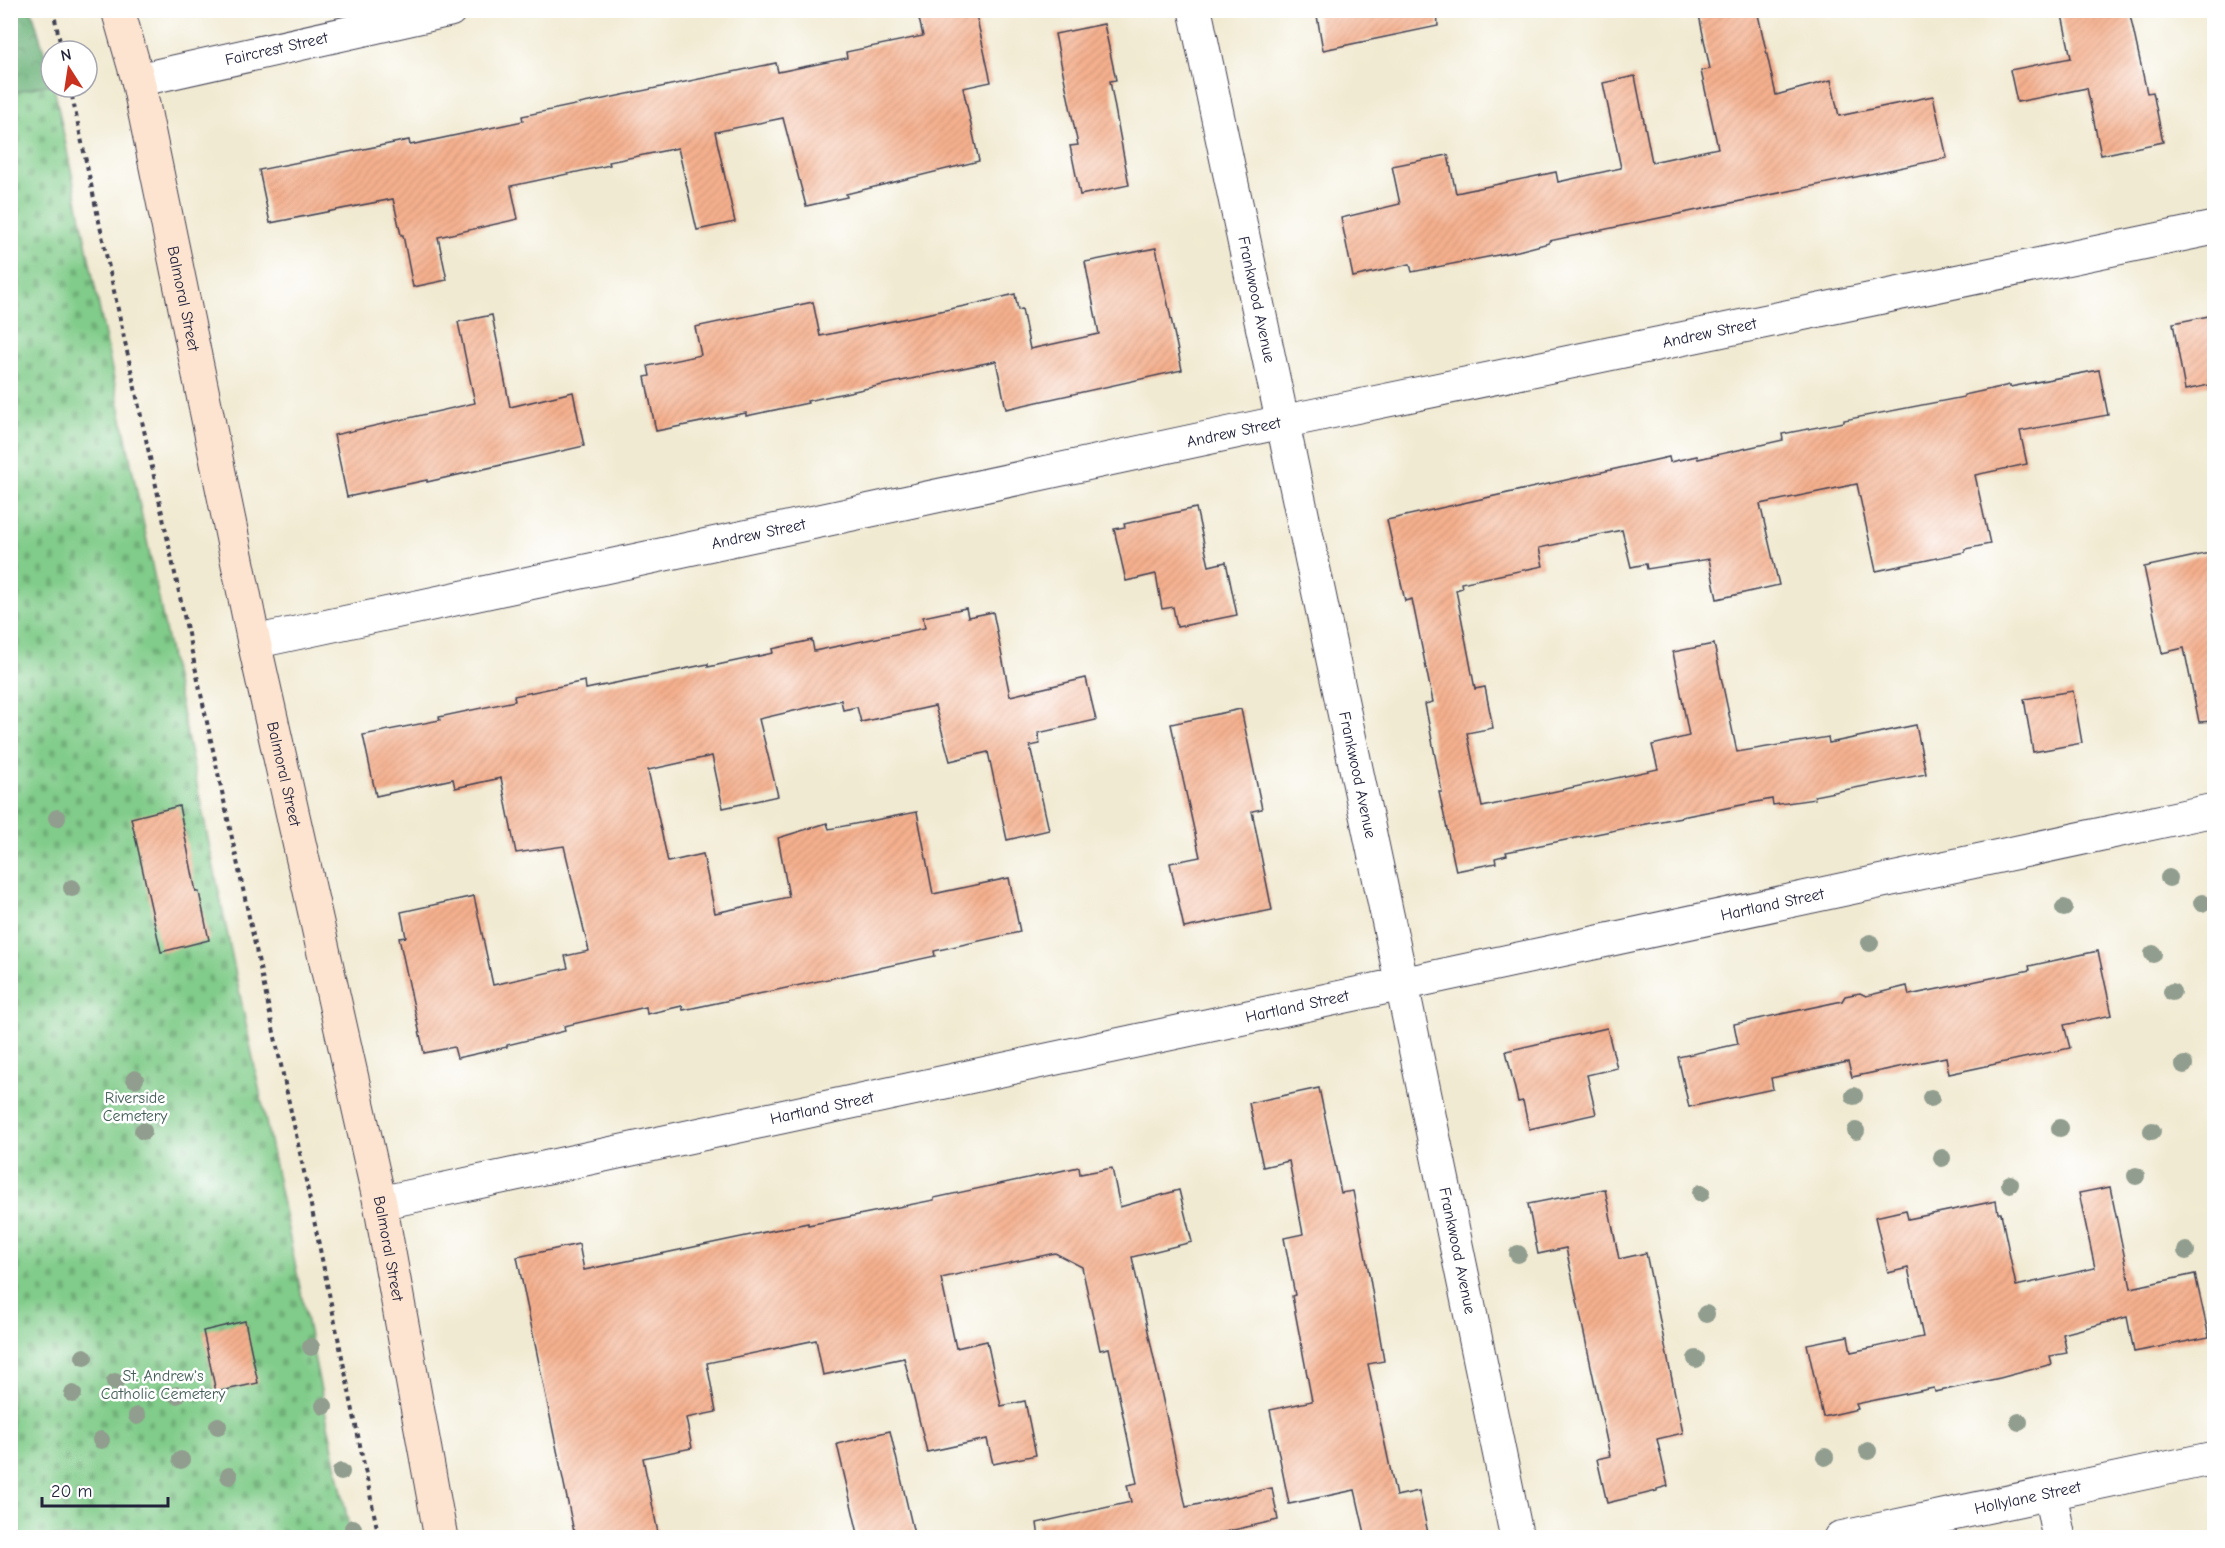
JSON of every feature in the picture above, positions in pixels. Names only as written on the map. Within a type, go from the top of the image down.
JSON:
[{"type":"main road","name":"Balmoral Street","points":[[118,10],[138,80],[254,642],[380,1203],[441,1538]]},
{"type":"street","name":"Faircrest Street","points":[[138,80],[450,10]]},
{"type":"street","name":"Frankwood Avenue","points":[[1195,10],[1517,1538]]},
{"type":"street","name":"Andrew Street","points":[[254,642],[1282,422],[2214,228]]},
{"type":"street","name":"Hartland Street","points":[[380,1203],[2214,810]]},
{"type":"street","name":"Hollylane Street","points":[[1840,1538],[2214,1458]]},
{"type":"street","points":[[2050,1494],[2060,1538]]},
{"type":"path","points":[[53,10],[59,39]]},
{"type":"path","points":[[73,99],[306,1181],[379,1538]]},
{"type":"green space","points":[[11,11],[32,11],[40,39],[39,87],[11,93]]},
{"type":"green space","name":"Riverside Cemetery","points":[[39,87],[39,99],[56,99],[351,1537],[11,1537],[10,93]]},
{"type":"building","points":[[917,10],[975,10],[991,82],[963,88],[979,161],[806,206],[783,118],[715,132],[735,222],[697,230],[678,148],[511,186],[518,219],[438,237],[447,280],[413,287],[393,199],[270,223],[259,170],[409,140],[410,145],[523,121],[522,116],[776,63],[778,72],[847,58],[846,52],[923,36]]},
{"type":"building","points":[[1316,10],[1437,10],[1438,26],[1323,50]]},
{"type":"building","points":[[1698,10],[1757,10],[1776,95],[1831,80],[1839,116],[1933,96],[1947,158],[1549,241],[1549,243],[1518,251],[1412,272],[1410,264],[1353,277],[1341,218],[1400,204],[1392,166],[1448,155],[1456,193],[1556,172],[1558,182],[1621,168],[1603,83],[1635,76],[1652,162],[1718,148],[1701,71],[1710,69]]},
{"type":"building","points":[[2061,10],[2129,10],[2147,93],[2153,92],[2163,142],[2101,155],[2087,88],[2017,102],[2010,70],[2071,58]]},
{"type":"building","points":[[1104,24],[1116,80],[1110,81],[1129,185],[1080,195],[1070,146],[1078,145],[1055,34]]},
{"type":"building","points":[[1156,248],[1182,370],[1006,409],[996,361],[746,416],[746,413],[656,431],[645,377],[650,376],[648,366],[701,355],[695,327],[813,302],[820,336],[1015,294],[1018,310],[1022,309],[1030,349],[1099,334],[1085,262]]},
{"type":"building","points":[[492,315],[510,407],[573,392],[584,446],[427,482],[427,480],[347,497],[334,435],[475,403],[458,322]]},
{"type":"building","points":[[2214,315],[2214,384],[2185,390],[2173,323]]},
{"type":"building","points":[[2099,370],[2108,415],[2020,431],[2027,464],[1975,475],[1990,544],[1965,549],[1965,552],[1876,571],[1857,484],[1760,504],[1779,585],[1717,599],[1709,559],[1647,569],[1646,564],[1631,567],[1622,530],[1539,548],[1543,566],[1461,583],[1462,588],[1456,590],[1475,689],[1485,687],[1493,728],[1467,733],[1482,807],[1658,769],[1652,745],[1689,736],[1673,652],[1714,644],[1737,752],[1828,737],[1829,743],[1916,725],[1926,774],[1814,796],[1815,799],[1773,805],[1772,799],[1506,852],[1507,855],[1495,858],[1496,863],[1456,871],[1439,792],[1442,792],[1425,704],[1433,702],[1412,599],[1405,601],[1387,520],[1669,457],[1670,462],[1697,456],[1698,459],[1783,440],[1782,434],[1844,422],[1844,420],[1964,397],[1964,395],[2010,385],[2010,387]]},
{"type":"building","points":[[1196,508],[1209,566],[1226,562],[1237,615],[1177,627],[1173,607],[1162,609],[1156,574],[1126,581],[1114,529],[1125,527],[1124,524]]},
{"type":"building","points":[[2214,552],[2214,721],[2199,722],[2184,648],[2162,653],[2144,567]]},
{"type":"building","points":[[966,608],[968,617],[993,612],[1010,696],[1086,678],[1096,720],[1038,733],[1040,744],[1030,746],[1049,830],[1007,840],[988,752],[950,761],[935,706],[861,722],[857,707],[843,710],[841,700],[759,719],[778,796],[723,808],[712,756],[648,770],[668,862],[703,854],[715,913],[789,897],[778,838],[827,823],[829,829],[917,812],[933,894],[1009,878],[1020,932],[934,951],[935,956],[683,1010],[682,1006],[647,1014],[646,1007],[564,1026],[565,1031],[457,1058],[454,1047],[424,1053],[399,938],[406,937],[401,912],[474,896],[493,985],[568,968],[565,956],[589,951],[564,846],[516,853],[501,778],[455,788],[453,779],[376,796],[363,735],[440,720],[439,717],[515,701],[514,696],[585,681],[586,689],[773,653],[772,649],[812,640],[814,651],[925,628],[923,617]]},
{"type":"building","points":[[2073,691],[2082,743],[2033,752],[2024,699]]},
{"type":"building","points":[[1241,709],[1262,809],[1252,811],[1272,910],[1184,928],[1170,863],[1200,857],[1171,724]]},
{"type":"building","points":[[179,806],[196,892],[199,892],[209,940],[161,952],[131,818]]},
{"type":"building","points":[[2098,951],[2112,1015],[2064,1025],[2070,1048],[1949,1074],[1946,1057],[1852,1077],[1848,1062],[1771,1078],[1773,1089],[1689,1107],[1678,1057],[1738,1044],[1734,1024],[1842,1001],[1845,996],[1860,993],[1866,996],[1907,986],[1909,995],[2030,970],[2029,966]]},
{"type":"building","points":[[1607,1028],[1617,1068],[1587,1075],[1596,1114],[1529,1129],[1523,1101],[1518,1102],[1506,1051]]},
{"type":"building","points":[[1319,1088],[1341,1193],[1353,1191],[1370,1279],[1384,1361],[1368,1364],[1396,1496],[1419,1491],[1429,1538],[1366,1538],[1355,1490],[1289,1504],[1270,1410],[1312,1401],[1292,1296],[1295,1295],[1284,1238],[1303,1234],[1289,1161],[1263,1167],[1249,1103]]},
{"type":"building","points":[[1079,1167],[1080,1174],[1112,1168],[1120,1207],[1179,1190],[1192,1242],[1132,1257],[1186,1507],[1272,1488],[1278,1520],[1198,1538],[1039,1538],[1037,1523],[1131,1502],[1127,1485],[1137,1483],[1109,1348],[1100,1350],[1082,1267],[1055,1253],[941,1278],[956,1348],[987,1341],[1001,1406],[1025,1401],[1036,1455],[993,1464],[987,1439],[927,1452],[904,1358],[823,1375],[816,1340],[707,1363],[716,1412],[686,1418],[692,1448],[643,1458],[659,1538],[609,1538],[608,1530],[575,1537],[517,1257],[579,1244],[584,1270],[808,1223],[808,1225],[934,1200],[934,1198]]},
{"type":"building","points":[[2110,1187],[2131,1288],[2195,1274],[2209,1337],[2134,1352],[2127,1317],[2063,1334],[2067,1353],[2050,1356],[2052,1364],[1935,1392],[1934,1388],[1856,1404],[1858,1409],[1823,1417],[1807,1344],[1848,1336],[1851,1352],[1923,1337],[1908,1268],[1888,1273],[1875,1217],[1906,1210],[1908,1219],[1996,1201],[1998,1213],[2001,1213],[2016,1286],[2095,1268],[2079,1193]]},
{"type":"building","points":[[1605,1189],[1619,1259],[1646,1253],[1683,1433],[1657,1439],[1668,1486],[1657,1489],[1657,1491],[1607,1503],[1597,1459],[1610,1456],[1566,1248],[1538,1254],[1528,1204]]},
{"type":"building","points":[[245,1321],[258,1383],[216,1392],[203,1331]]},
{"type":"building","points":[[890,1431],[915,1538],[859,1538],[837,1444]]},
{"type":"park label","name":"St. Andrew's Catholic Cemetery","points":[[163,1385]]}]
